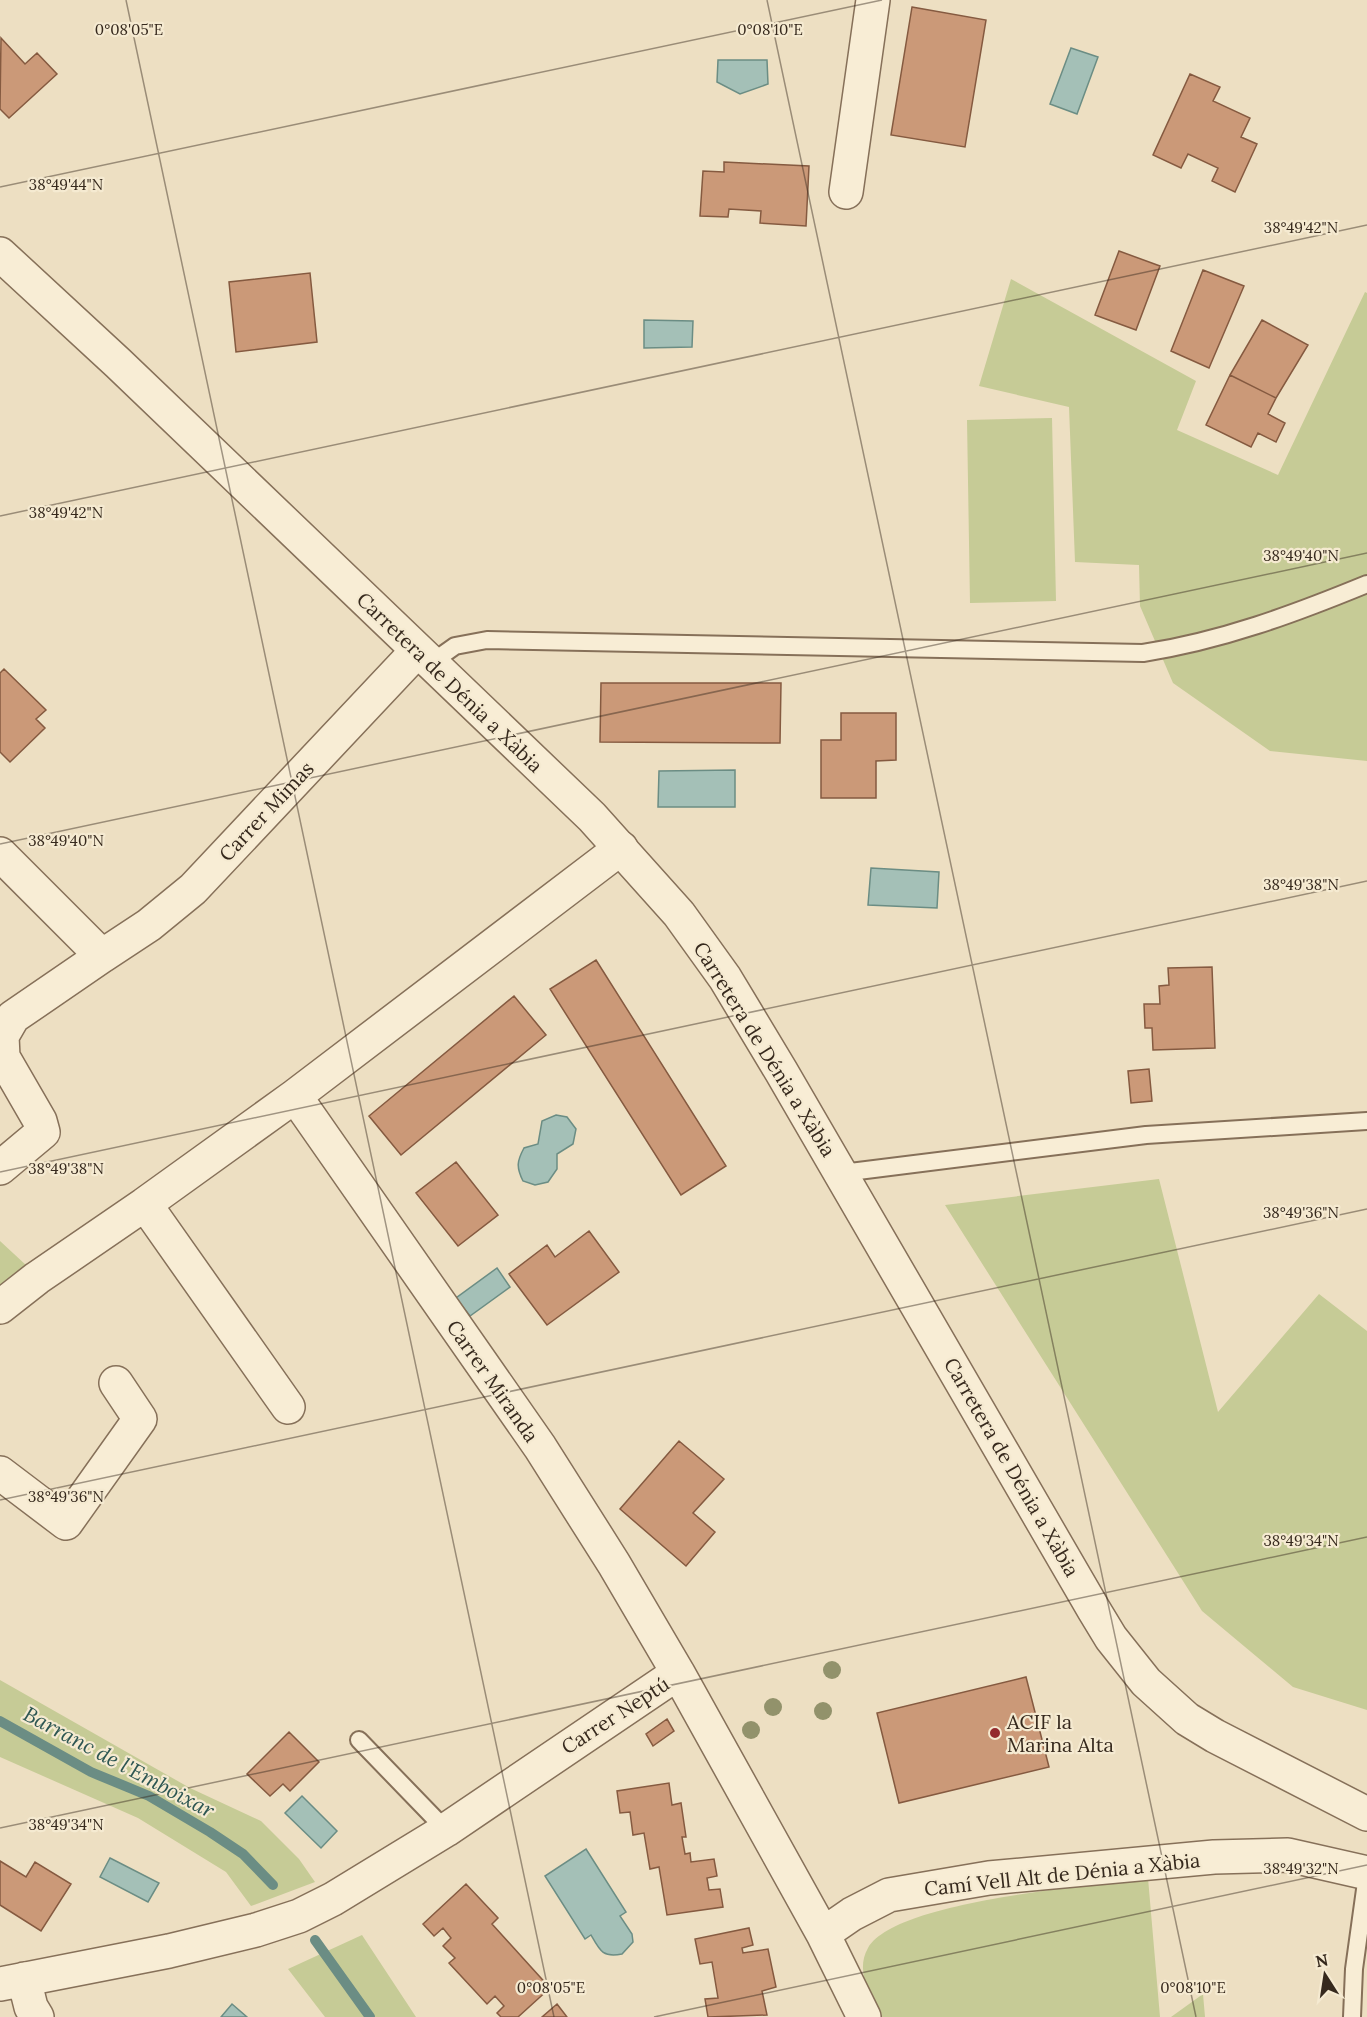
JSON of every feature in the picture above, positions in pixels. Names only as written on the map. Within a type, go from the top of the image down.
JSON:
[{"type":"street","points":[[846,192],[873,0]]},
{"type":"street","name":"Carretera de Dénia a Xàbia","points":[[4,264],[592,817],[679,914],[725,978],[842,1173],[1094,1610],[1140,1675],[1163,1700],[1215,1736],[1367,1814]]},
{"type":"street","name":"Carrer Mimas","points":[[0,1168],[43,1132],[40,1121],[3,1057],[2,1036],[13,1017],[149,925],[194,889],[424,657]]},
{"type":"street","points":[[0,1307],[37,1278],[146,1204],[295,1096],[621,849]]},
{"type":"street","points":[[0,854],[102,956]]},
{"type":"street","name":"Carrer Miranda","points":[[295,1096],[540,1448],[614,1564],[678,1673]]},
{"type":"street","points":[[146,1204],[288,1407]]},
{"type":"street","points":[[0,1473],[66,1523],[140,1419],[116,1383]]},
{"type":"street","name":"Carrer Neptú","points":[[12,1981],[169,1952],[256,1930],[299,1916],[333,1899],[446,1830],[678,1673],[823,1934]]},
{"type":"street","name":"Camí Vell Alt de Dénia a Xàbia","points":[[823,1934],[852,1914],[889,1895],[989,1878],[1214,1857],[1288,1855],[1367,1874]]},
{"type":"street","points":[[823,1934],[864,2017]]},
{"type":"street","points":[[12,1981],[37,2017]]},
{"type":"lane","points":[[424,657],[455,646],[487,640],[1143,653],[1190,646],[1230,635],[1367,584]]},
{"type":"lane","points":[[842,1173],[1146,1135],[1367,1121]]},
{"type":"lane","points":[[359,1740],[446,1830]]},
{"type":"lane","points":[[1352,2017],[1354,1969],[1367,1874]]},
{"type":"green space","points":[[1011,279],[1196,381],[1177,430],[1278,475],[1365,292],[1367,293],[1367,761],[1270,751],[1173,683],[1140,606],[1139,565],[1075,562],[1069,407],[979,386]]},
{"type":"green space","points":[[1052,418],[1056,601],[970,603],[967,420]]},
{"type":"green space","points":[[1159,1179],[1218,1412],[1319,1294],[1367,1331],[1367,1710],[1293,1687],[1202,1611],[945,1205]]},
{"type":"green space","points":[[0,1241],[27,1266],[0,1290]]},
{"type":"green space","points":[[0,1680],[190,1788],[261,1821],[299,1859],[315,1882],[251,1906],[226,1872],[138,1818],[0,1757]]},
{"type":"green space","points":[[1148,1878],[1160,2017],[880,2017],[872,2001],[863,1974],[864,1956],[868,1948],[886,1932],[916,1918],[998,1898]]},
{"type":"green space","points":[[362,1935],[416,2017],[325,2017],[288,1969]]},
{"type":"green space","points":[[1203,1994],[1205,2017],[1171,2017]]},
{"type":"water","points":[[1071,48],[1098,57],[1077,114],[1050,104]]},
{"type":"water","points":[[718,60],[767,60],[768,84],[740,94],[717,82]]},
{"type":"water","points":[[644,320],[693,321],[692,347],[644,348]]},
{"type":"water","points":[[735,770],[735,807],[658,807],[659,771]]},
{"type":"water","points":[[871,868],[939,872],[937,908],[868,905]]},
{"type":"water","points":[[556,1115],[567,1117],[576,1129],[573,1144],[557,1154],[557,1169],[548,1182],[535,1185],[523,1181],[518,1168],[524,1148],[538,1144],[542,1121]]},
{"type":"water","points":[[497,1268],[510,1287],[470,1316],[456,1298]]},
{"type":"water","points":[[302,1796],[337,1831],[321,1848],[285,1813]]},
{"type":"water","points":[[586,1849],[626,1912],[620,1916],[632,1934],[633,1942],[622,1954],[606,1954],[591,1935],[585,1939],[545,1876]]},
{"type":"water","points":[[110,1858],[159,1883],[148,1902],[100,1877]]},
{"type":"water","points":[[232,2004],[247,2017],[221,2017]]},
{"type":"building","points":[[912,7],[986,20],[965,147],[891,135]]},
{"type":"building","points":[[1,38],[25,64],[37,53],[57,74],[9,118],[0,109]]},
{"type":"building","points":[[1190,74],[1220,87],[1213,101],[1250,118],[1241,137],[1257,144],[1235,192],[1212,181],[1218,168],[1188,154],[1181,168],[1153,155]]},
{"type":"building","points":[[724,162],[809,166],[806,226],[760,223],[761,211],[729,209],[728,217],[700,216],[703,171],[724,172]]},
{"type":"building","points":[[1119,251],[1160,266],[1136,330],[1095,315]]},
{"type":"building","points":[[1203,270],[1244,286],[1209,368],[1171,351]]},
{"type":"building","points":[[310,273],[317,342],[236,352],[229,282]]},
{"type":"building","points":[[1262,320],[1308,345],[1276,398],[1230,375]]},
{"type":"building","points":[[1230,375],[1276,398],[1268,414],[1285,423],[1276,442],[1258,433],[1251,447],[1206,425]]},
{"type":"building","points":[[4,669],[46,710],[36,719],[45,728],[10,762],[0,752],[0,673]]},
{"type":"building","points":[[601,683],[781,683],[780,743],[600,742]]},
{"type":"building","points":[[841,713],[896,713],[896,760],[876,761],[876,798],[821,798],[821,740],[841,740]]},
{"type":"building","points":[[596,960],[726,1166],[681,1195],[550,989]]},
{"type":"building","points":[[1212,967],[1215,1048],[1153,1050],[1152,1028],[1145,1028],[1144,1004],[1160,1004],[1159,986],[1169,985],[1168,968]]},
{"type":"building","points":[[514,996],[546,1035],[401,1155],[369,1116]]},
{"type":"building","points":[[1149,1069],[1152,1101],[1131,1103],[1128,1071]]},
{"type":"building","points":[[456,1162],[498,1215],[458,1246],[416,1193]]},
{"type":"building","points":[[589,1231],[619,1272],[547,1325],[509,1274],[547,1245],[555,1257]]},
{"type":"building","points":[[679,1441],[724,1479],[693,1513],[715,1532],[686,1566],[620,1509]]},
{"type":"building","points":[[1026,1677],[1049,1767],[899,1803],[877,1713]]},
{"type":"building","points":[[667,1719],[674,1731],[653,1746],[646,1734]]},
{"type":"building","points":[[289,1732],[319,1762],[290,1791],[283,1784],[270,1796],[247,1774]]},
{"type":"building","points":[[669,1783],[672,1805],[681,1803],[686,1837],[682,1837],[685,1854],[690,1853],[691,1862],[714,1859],[717,1876],[707,1878],[709,1890],[720,1889],[723,1907],[667,1915],[659,1867],[650,1869],[644,1833],[633,1835],[630,1812],[620,1813],[617,1791]]},
{"type":"building","points":[[0,1861],[26,1877],[35,1862],[71,1884],[41,1931],[0,1905]]},
{"type":"building","points":[[466,1884],[498,1918],[492,1924],[550,1988],[518,2017],[501,2017],[497,2013],[504,2006],[495,1996],[487,2004],[449,1963],[455,1958],[443,1946],[451,1938],[443,1928],[434,1936],[423,1924]]},
{"type":"building","points":[[749,1928],[753,1945],[742,1948],[743,1953],[768,1949],[776,1987],[762,1991],[767,2015],[708,2017],[705,1999],[718,1998],[712,1962],[700,1964],[695,1939]]},
{"type":"building","points":[[557,2004],[567,2017],[542,2017]]},
{"type":"waterway","name":"Barranc de l'Emboixar","points":[[0,1721],[91,1772],[149,1796],[210,1832],[243,1854],[273,1885]]},
{"type":"waterway","name":"Barranc de l'Emboixar","points":[[315,1940],[370,2017]]},
{"type":"place","name":"ACIF la Marina Alta","points":[[995,1733]]}]
